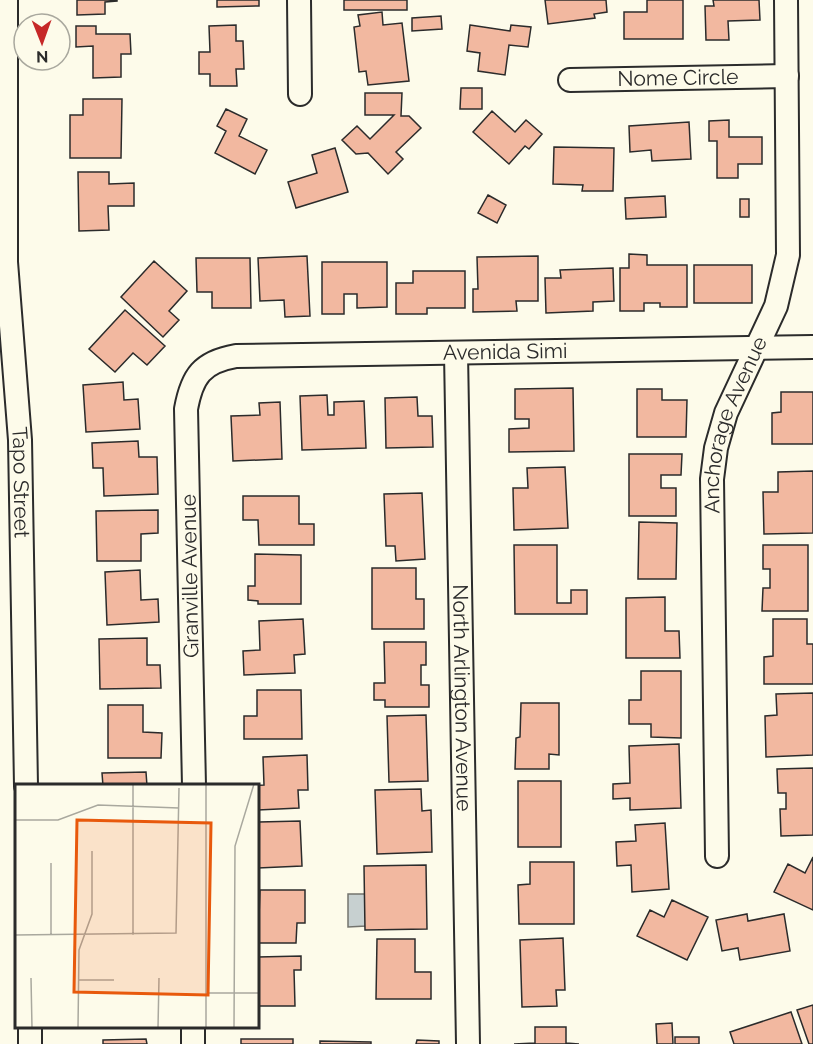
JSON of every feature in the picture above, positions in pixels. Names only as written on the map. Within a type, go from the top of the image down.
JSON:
[{"type":"street","points":[[299,0],[300,94]]},
{"type":"street","name":"Anchorage Avenue","points":[[717,856],[712,479],[716,448],[726,413],[759,348],[777,306],[788,255],[786,0]]},
{"type":"street","name":"Tapo Street","points":[[4,8],[6,262],[20,440],[26,784]]},
{"type":"street","name":"Nome Circle","points":[[570,80],[787,76]]},
{"type":"street","name":"Avenida Simi","points":[[201,370],[217,359],[236,356],[813,347]]},
{"type":"street","name":"North Arlington Avenue","points":[[456,353],[468,1044]]},
{"type":"street","name":"Granville Avenue","points":[[194,784],[186,409],[189,388],[201,370]]},
{"type":"shaded area","points":[[348,894],[365,894],[366,926],[348,927]]},
{"type":"building","points":[[77,0],[117,1],[105,2],[105,14],[77,15]]},
{"type":"building","points":[[217,0],[259,0],[259,6],[217,7]]},
{"type":"building","points":[[344,0],[407,0],[407,10],[344,10]]},
{"type":"building","points":[[545,0],[606,0],[607,12],[594,14],[595,18],[548,24]]},
{"type":"building","points":[[647,0],[683,0],[683,39],[624,39],[624,12],[647,12]]},
{"type":"building","points":[[713,0],[759,0],[760,20],[728,21],[729,40],[706,40],[705,6],[714,6]]},
{"type":"building","points":[[382,12],[383,25],[402,23],[409,81],[368,85],[366,71],[359,72],[354,27],[360,26],[358,15]]},
{"type":"building","points":[[441,16],[442,29],[412,31],[412,18]]},
{"type":"building","points":[[236,25],[236,41],[243,41],[244,69],[236,69],[237,86],[210,86],[210,74],[199,74],[199,52],[210,52],[209,26]]},
{"type":"building","points":[[470,25],[510,31],[511,25],[531,27],[528,47],[509,45],[505,75],[478,71],[480,53],[467,51]]},
{"type":"building","points":[[76,26],[96,26],[96,34],[130,34],[131,54],[121,54],[121,77],[93,78],[93,46],[76,47]]},
{"type":"building","points":[[461,88],[482,88],[482,109],[460,109]]},
{"type":"building","points":[[365,93],[402,93],[401,116],[409,116],[421,128],[396,152],[403,159],[388,174],[368,153],[356,154],[342,140],[357,126],[370,139],[394,115],[365,115]]},
{"type":"building","points":[[83,99],[122,99],[121,158],[70,158],[70,115],[83,115]]},
{"type":"building","points":[[226,109],[247,119],[239,136],[267,150],[255,174],[215,153],[226,131],[217,126]]},
{"type":"building","points":[[492,111],[515,132],[526,120],[542,134],[529,149],[525,146],[509,164],[473,132]]},
{"type":"building","points":[[729,120],[729,137],[762,137],[762,164],[738,164],[738,178],[717,178],[717,141],[709,141],[709,121]]},
{"type":"building","points":[[689,122],[691,159],[652,161],[651,150],[630,152],[629,126]]},
{"type":"building","points":[[554,147],[614,148],[613,191],[582,191],[583,185],[553,184]]},
{"type":"building","points":[[335,148],[348,192],[296,208],[288,182],[317,173],[312,155]]},
{"type":"building","points":[[78,172],[109,172],[109,184],[134,183],[134,206],[108,206],[109,230],[79,231]]},
{"type":"building","points":[[488,195],[506,205],[497,223],[478,213]]},
{"type":"building","points":[[665,196],[666,217],[626,219],[625,198]]},
{"type":"building","points":[[740,199],[749,199],[749,217],[740,217]]},
{"type":"building","points":[[629,254],[647,255],[647,265],[687,265],[687,307],[660,307],[660,303],[644,303],[644,311],[620,311],[620,268],[629,268]]},
{"type":"building","points":[[307,256],[310,316],[285,317],[284,300],[260,301],[258,258]]},
{"type":"building","points":[[538,256],[538,301],[516,301],[517,311],[473,312],[473,289],[478,289],[477,257]]},
{"type":"building","points":[[196,258],[250,258],[251,308],[212,308],[212,292],[197,292]]},
{"type":"building","points":[[154,261],[187,291],[169,311],[179,320],[163,337],[121,297]]},
{"type":"building","points":[[322,262],[387,262],[387,307],[357,308],[357,294],[344,294],[344,314],[322,314]]},
{"type":"building","points":[[694,265],[752,265],[752,303],[694,303]]},
{"type":"building","points":[[613,268],[614,301],[593,302],[593,311],[546,313],[545,278],[561,278],[560,270]]},
{"type":"building","points":[[413,271],[465,271],[465,308],[427,308],[427,314],[396,314],[396,283],[413,283]]},
{"type":"building","points":[[125,310],[165,346],[147,365],[133,353],[115,372],[89,349]]},
{"type":"building","points":[[123,382],[124,400],[138,399],[140,429],[86,432],[83,385]]},
{"type":"building","points":[[573,388],[574,451],[509,452],[509,429],[529,428],[529,419],[515,419],[515,389]]},
{"type":"building","points":[[637,389],[662,389],[662,400],[687,400],[686,437],[637,437]]},
{"type":"building","points":[[781,392],[813,392],[813,444],[772,444],[772,413],[781,412]]},
{"type":"building","points":[[327,395],[328,415],[334,415],[334,402],[364,401],[366,448],[302,450],[300,396]]},
{"type":"building","points":[[417,397],[418,416],[432,416],[433,447],[386,448],[385,398]]},
{"type":"building","points":[[280,402],[282,459],[233,461],[231,416],[260,415],[259,403]]},
{"type":"building","points":[[138,441],[139,457],[157,457],[158,494],[104,496],[103,468],[93,468],[92,443]]},
{"type":"building","points":[[629,454],[682,454],[681,475],[661,475],[661,488],[676,488],[676,516],[629,516]]},
{"type":"building","points":[[565,467],[568,528],[514,530],[513,488],[528,488],[527,468]]},
{"type":"building","points":[[813,471],[813,533],[764,534],[763,492],[778,492],[778,472]]},
{"type":"building","points":[[422,493],[425,559],[396,561],[395,546],[386,546],[384,494]]},
{"type":"building","points":[[243,496],[299,496],[299,524],[314,524],[314,545],[259,545],[258,520],[243,520]]},
{"type":"building","points":[[158,510],[158,533],[141,534],[141,561],[97,561],[96,511]]},
{"type":"building","points":[[639,522],[677,523],[676,579],[638,579]]},
{"type":"building","points":[[514,545],[557,545],[557,603],[571,603],[571,590],[587,590],[587,614],[515,614]]},
{"type":"building","points":[[763,545],[808,545],[808,611],[762,611],[763,588],[770,588],[770,569],[763,569]]},
{"type":"building","points":[[255,554],[301,555],[301,604],[258,604],[258,601],[248,600],[248,586],[255,586]]},
{"type":"building","points":[[372,568],[416,568],[416,599],[424,599],[424,629],[372,629]]},
{"type":"building","points":[[140,570],[141,600],[158,599],[159,622],[107,625],[105,572]]},
{"type":"building","points":[[665,597],[665,631],[679,631],[680,658],[626,658],[626,598]]},
{"type":"building","points":[[303,619],[305,654],[294,655],[295,673],[244,675],[243,651],[260,650],[259,621]]},
{"type":"building","points":[[773,619],[807,619],[807,644],[813,644],[813,684],[764,684],[764,657],[773,656]]},
{"type":"building","points":[[147,638],[147,665],[160,665],[161,688],[100,689],[99,639]]},
{"type":"building","points":[[384,642],[426,642],[426,665],[421,665],[421,685],[429,685],[429,707],[385,707],[385,700],[374,700],[374,683],[385,683]]},
{"type":"building","points":[[641,671],[681,671],[681,738],[651,737],[651,724],[629,724],[629,700],[641,700]]},
{"type":"building","points":[[257,690],[301,690],[302,739],[244,739],[244,716],[257,716]]},
{"type":"building","points":[[813,693],[813,755],[766,757],[765,716],[777,715],[776,694]]},
{"type":"building","points":[[521,703],[559,703],[559,755],[549,754],[549,769],[515,769],[516,738],[520,737]]},
{"type":"building","points":[[108,705],[143,705],[143,732],[162,733],[161,758],[108,758]]},
{"type":"building","points":[[426,715],[428,781],[389,782],[387,716]]},
{"type":"building","points":[[679,744],[681,808],[630,810],[630,798],[613,799],[613,784],[630,783],[629,746]]},
{"type":"building","points":[[307,755],[308,790],[298,790],[299,808],[260,810],[260,785],[264,785],[263,757]]},
{"type":"building","points":[[813,768],[813,835],[781,836],[780,809],[786,809],[786,793],[778,793],[777,769]]},
{"type":"building","points":[[146,772],[147,784],[103,784],[102,773]]},
{"type":"building","points":[[518,781],[561,781],[561,847],[518,847]]},
{"type":"building","points":[[421,789],[422,811],[431,810],[432,852],[377,854],[375,790]]},
{"type":"building","points":[[300,821],[302,866],[260,868],[260,822]]},
{"type":"building","points":[[665,823],[669,889],[632,892],[631,865],[617,866],[616,842],[636,841],[635,825]]},
{"type":"building","points":[[813,857],[813,910],[774,892],[788,864],[805,873]]},
{"type":"building","points":[[530,862],[574,862],[574,924],[519,924],[518,885],[530,884]]},
{"type":"building","points":[[426,865],[427,929],[365,930],[364,866]]},
{"type":"building","points":[[260,890],[305,890],[305,923],[297,923],[296,943],[260,943]]},
{"type":"building","points":[[672,900],[708,917],[687,960],[637,936],[650,910],[664,917]]},
{"type":"building","points":[[747,914],[748,921],[784,914],[790,951],[740,960],[738,948],[722,951],[716,920]]},
{"type":"building","points":[[563,938],[565,990],[556,990],[557,1006],[522,1007],[520,940]]},
{"type":"building","points":[[377,939],[415,939],[415,972],[431,972],[431,999],[376,999]]},
{"type":"building","points":[[301,956],[301,970],[294,970],[295,1006],[260,1006],[260,957]]},
{"type":"building","points":[[813,1005],[813,1044],[809,1044],[797,1010]]},
{"type":"building","points":[[791,1012],[802,1044],[734,1044],[730,1032]]},
{"type":"building","points":[[672,1023],[673,1044],[657,1044],[656,1024]]},
{"type":"building","points":[[535,1027],[566,1027],[566,1043],[579,1044],[514,1044],[535,1043]]},
{"type":"building","points":[[675,1037],[699,1037],[699,1044],[675,1044]]},
{"type":"building","points":[[146,1039],[147,1044],[103,1044],[103,1040]]},
{"type":"building","points":[[241,1039],[293,1039],[293,1044],[241,1044]]},
{"type":"building","points":[[417,1040],[439,1041],[439,1044],[416,1044]]},
{"type":"building","points":[[320,1041],[371,1042],[371,1044],[320,1044]]}]
